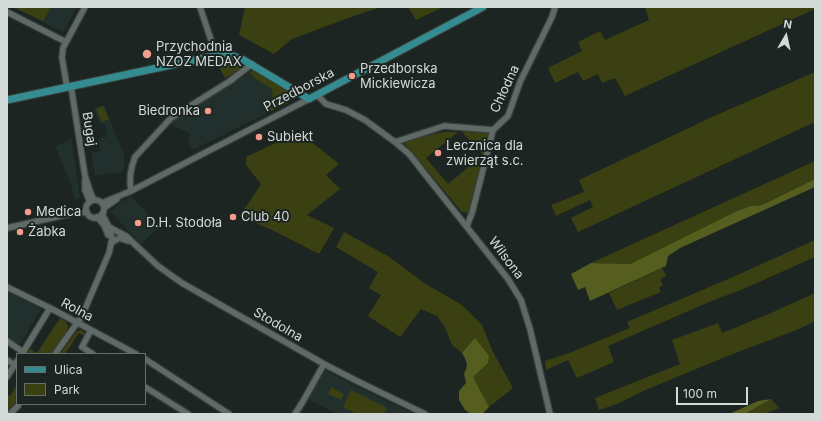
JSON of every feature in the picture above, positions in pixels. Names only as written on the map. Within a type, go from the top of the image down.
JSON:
[{"type":"main road","name":"Przedborska","points":[[309,99],[483,7]]},
{"type":"main road","points":[[7,100],[216,55],[236,56],[252,64],[309,99]]},
{"type":"street","name":"Bugaj","points":[[85,7],[63,48],[62,58],[69,86],[85,176],[85,190],[89,205]]},
{"type":"street","points":[[200,7],[216,55]]},
{"type":"street","name":"Chłodna","points":[[467,226],[472,213],[493,130],[508,116],[520,82],[552,17],[555,7]]},
{"type":"street","points":[[7,12],[66,42]]},
{"type":"street","points":[[129,192],[135,157],[161,129],[176,114],[230,81],[252,64]]},
{"type":"street","name":"Wilsona","points":[[317,95],[326,104],[357,115],[410,154],[508,279],[521,300],[530,329],[550,414]]},
{"type":"street","name":"Przedborska","points":[[103,205],[309,99]]},
{"type":"street","points":[[395,142],[444,126],[493,130]]},
{"type":"street","points":[[89,205],[92,217],[100,216]]},
{"type":"street","points":[[7,228],[65,215],[89,205],[103,205],[100,216],[111,243]]},
{"type":"street","points":[[56,353],[78,323],[86,308],[109,253],[111,233],[109,227],[100,216]]},
{"type":"street","name":"Stodolna","points":[[109,227],[122,234],[158,266],[182,284],[324,364],[425,414]]},
{"type":"street","points":[[111,243],[119,238],[130,242]]},
{"type":"street","name":"Rolna","points":[[7,287],[134,353]]},
{"type":"street","points":[[7,341],[22,353],[50,308]]},
{"type":"street","points":[[91,330],[82,347],[91,353]]},
{"type":"street","points":[[7,360],[16,363],[7,377]]},
{"type":"street","points":[[146,360],[229,414]]},
{"type":"street","points":[[295,414],[324,364]]},
{"type":"street","points":[[146,388],[188,414]]},
{"type":"street","points":[[10,414],[19,405]]},
{"type":"street","points":[[16,414],[19,405]]},
{"type":"shaded area","points":[[13,7],[77,7],[63,32]]},
{"type":"shaded area","points":[[250,72],[254,78],[272,89],[273,106],[269,108],[270,112],[192,150],[188,141],[191,134],[168,123]]},
{"type":"shaded area","points":[[104,105],[124,155],[125,164],[122,172],[95,176],[91,153],[100,151],[98,138],[107,137],[105,124],[98,121],[94,108]]},
{"type":"shaded area","points":[[72,139],[80,198],[75,200],[70,182],[55,146]]},
{"type":"shaded area","name":"D.H. Stodoła","points":[[131,196],[160,226],[141,244],[111,212],[117,205]]},
{"type":"shaded area","points":[[7,291],[41,309],[19,346],[7,339]]},
{"type":"shaded area","points":[[326,370],[351,384],[414,414],[337,414],[308,399]]},
{"type":"green space","points":[[19,7],[51,7],[43,21],[17,9]]},
{"type":"green space","points":[[245,7],[381,7],[292,39],[274,54],[239,35]]},
{"type":"green space","points":[[408,7],[441,7],[441,8],[416,20]]},
{"type":"green space","points":[[645,7],[815,7],[815,9],[625,96],[615,78],[602,83],[598,74],[583,81],[578,72],[555,83],[548,68],[582,51],[578,42],[600,31],[605,40],[649,20]]},
{"type":"green space","points":[[225,58],[232,58],[246,64],[243,68],[225,78],[216,61]]},
{"type":"green space","points":[[254,69],[293,94],[288,103],[270,112],[269,108],[273,106],[272,89],[254,78],[250,72]]},
{"type":"green space","points":[[815,72],[815,122],[578,232],[571,218],[593,207],[590,200],[556,216],[551,205],[584,192],[579,180],[712,117]]},
{"type":"green space","points":[[103,106],[109,119],[102,122],[96,109]]},
{"type":"green space","points":[[299,132],[339,164],[326,175],[340,189],[307,215],[334,228],[319,254],[274,231],[240,216],[261,184],[246,165],[246,157]]},
{"type":"green space","points":[[444,132],[458,132],[426,158],[448,184],[483,155],[462,132],[488,133],[489,135],[470,211],[467,213],[462,212],[404,143],[420,137]]},
{"type":"green space","points":[[815,161],[815,179],[762,205],[750,206],[735,212],[630,264],[591,263]]},
{"type":"green space","points":[[815,179],[815,187],[680,248],[668,256],[666,266],[590,301],[585,287],[578,290],[571,274],[591,263],[630,264],[735,212],[750,206],[762,205]]},
{"type":"green space","points":[[344,232],[388,256],[424,283],[462,305],[482,325],[493,352],[513,388],[489,407],[472,377],[488,363],[475,339],[462,353],[452,345],[445,327],[437,316],[421,309],[400,337],[368,316],[381,295],[369,288],[378,272],[336,247]]},
{"type":"green space","points":[[815,240],[815,257],[608,346],[614,362],[577,378],[568,360],[546,370],[545,361],[564,355],[630,328],[627,322]]},
{"type":"green space","points":[[662,268],[666,276],[660,279],[663,285],[659,288],[661,292],[617,310],[609,293]]},
{"type":"green space","points":[[815,293],[815,321],[799,329],[725,357],[643,391],[617,404],[599,410],[595,398],[680,364],[672,340],[718,323],[722,333]]},
{"type":"green space","points":[[60,318],[66,322],[68,332],[53,353],[37,353]]},
{"type":"green space","points":[[81,330],[84,332],[84,336],[79,333],[66,353],[61,353],[76,332]]},
{"type":"green space","points":[[475,338],[489,356],[488,363],[473,377],[489,407],[482,414],[471,414],[465,410],[459,400],[459,391],[466,383],[464,374],[467,364],[462,353]]},
{"type":"green space","points":[[30,349],[37,353],[28,353]]},
{"type":"green space","points":[[16,387],[16,403],[7,414],[7,395],[10,396]]},
{"type":"green space","points":[[331,387],[344,394],[341,400],[328,394]]},
{"type":"green space","points":[[351,390],[387,408],[384,414],[357,414],[343,407]]},
{"type":"green space","points":[[771,399],[779,408],[764,414],[745,414]]},
{"type":"green space","points":[[771,399],[745,414],[729,414],[758,401]]},
{"type":"place","name":"Przychodnia NZOZ MEDAX","points":[[147,54]]},
{"type":"place","name":"Przedborska Mickiewicza","points":[[352,76]]},
{"type":"place","name":"Biedronka","points":[[208,111]]},
{"type":"place","name":"Subiekt","points":[[259,137]]},
{"type":"place","name":"Lecznica dla zwierząt s.c.","points":[[438,153]]},
{"type":"place","name":"Medica","points":[[28,212]]},
{"type":"place","name":"Club 40","points":[[233,217]]},
{"type":"place","name":"D.H. Stodoła","points":[[138,223]]},
{"type":"place","name":"Żabka","points":[[20,232]]}]
